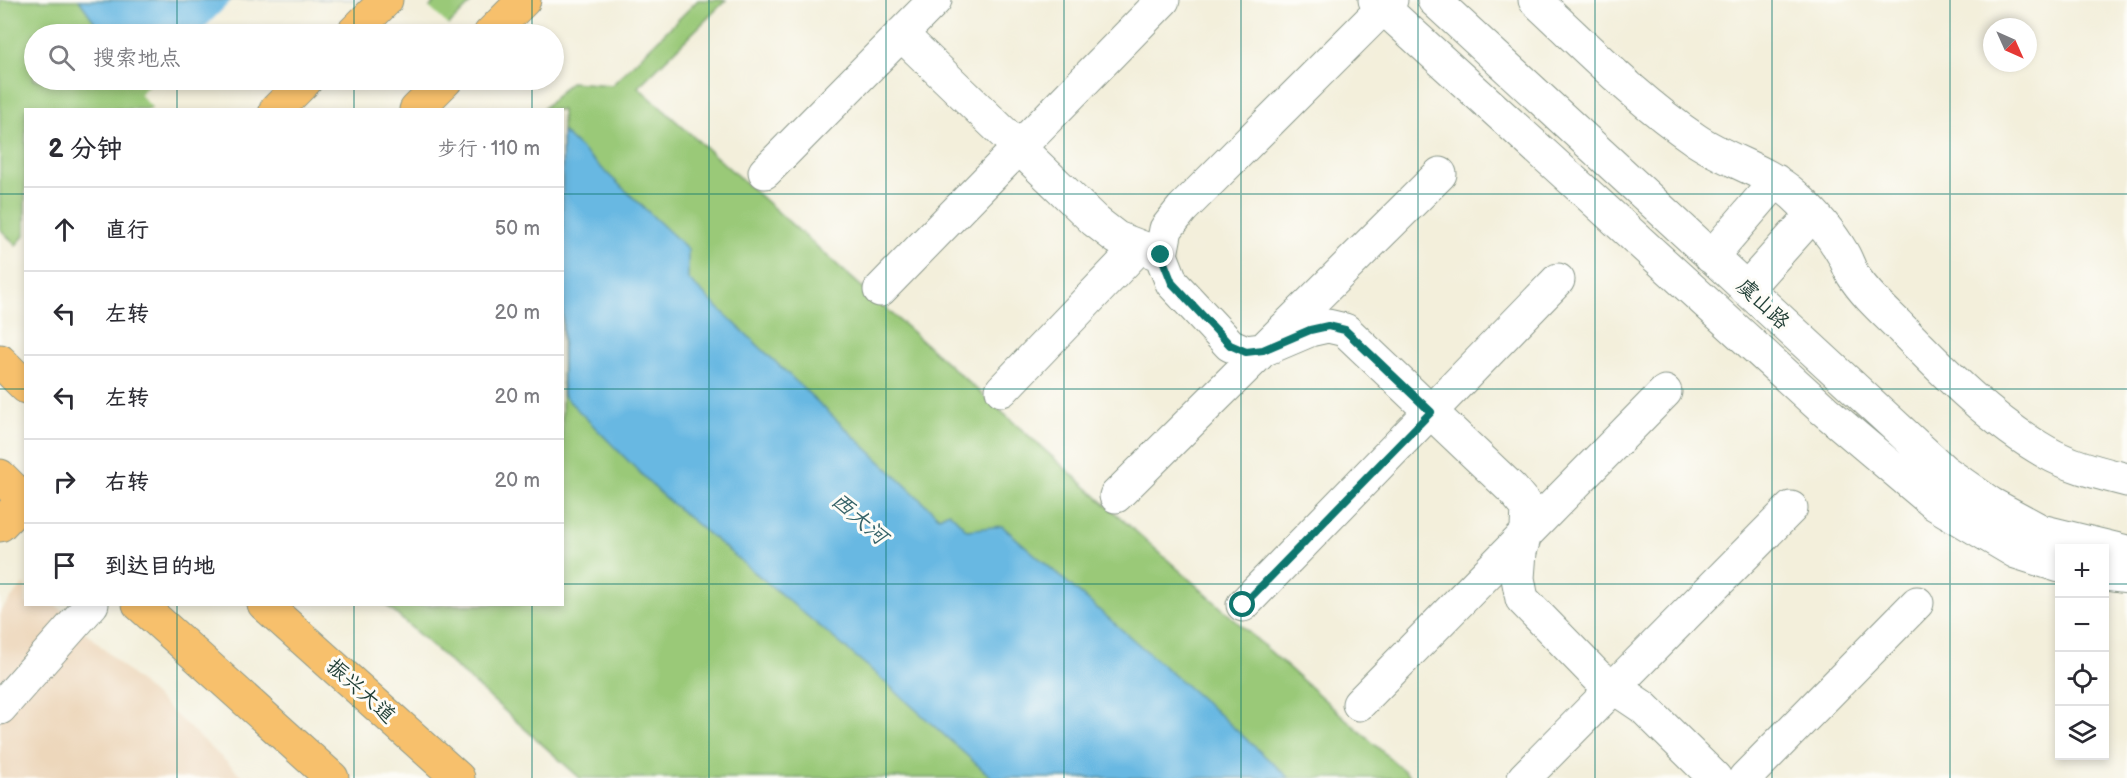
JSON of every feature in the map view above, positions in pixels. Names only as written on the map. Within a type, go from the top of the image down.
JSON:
[{"type":"main road","points":[[361,24],[386,0]]},
{"type":"main road","points":[[500,24],[524,0]]},
{"type":"main road","points":[[278,108],[296,90]]},
{"type":"main road","points":[[418,108],[436,90]]},
{"type":"main road","points":[[0,476],[24,499]]},
{"type":"main road","points":[[0,525],[24,501]]},
{"type":"main road","points":[[141,606],[332,778]]},
{"type":"main road","name":"振兴大道","points":[[266,606],[458,778]]},
{"type":"street","points":[[765,172],[935,0]]},
{"type":"street","points":[[880,290],[1163,0]]},
{"type":"street","name":"虞山路","points":[[1434,0],[1944,471],[1991,504],[2041,531],[2127,552]]},
{"type":"street","points":[[1535,0],[1659,113],[1713,150],[1776,181],[1794,194],[1813,214],[1840,250],[1853,275],[1876,302],[1940,368],[2011,429],[2046,452],[2072,464],[2127,480]]},
{"type":"street","points":[[1002,390],[1150,251],[1182,209],[1384,2]]},
{"type":"street","name":"虞山路","points":[[1384,2],[1824,410],[1935,504],[2016,552],[2055,564]]},
{"type":"street","points":[[901,34],[1095,221],[1117,238],[1150,251],[1172,283],[1230,345],[1246,352],[1263,350],[1310,330],[1328,326],[1345,330],[1512,489],[1528,508],[1518,578],[1522,599],[1597,676],[1643,707],[1715,778]]},
{"type":"street","points":[[1116,496],[1440,174]]},
{"type":"street","points":[[1711,256],[1776,181]]},
{"type":"street","points":[[1746,289],[1813,214]]},
{"type":"street","points":[[1243,605],[1558,280]]},
{"type":"street","points":[[1359,704],[1665,392]]},
{"type":"street","points":[[1524,778],[1791,508]]},
{"type":"street","points":[[2109,575],[2127,577]]},
{"type":"street","points":[[1745,778],[1917,603]]},
{"type":"street","points":[[0,708],[90,606]]},
{"type":"shaded area","points":[[24,584],[24,606],[57,606],[244,778],[0,778],[0,611]]},
{"type":"green space","points":[[0,0],[259,0],[235,24],[24,24],[24,90],[170,90],[151,108],[24,108],[24,236],[16,245],[0,229]]},
{"type":"green space","points":[[437,0],[474,0],[450,24],[413,24]]},
{"type":"green space","points":[[698,0],[726,0],[638,87],[1412,778],[580,778],[387,606],[564,606],[564,108],[544,108],[570,82],[612,85]]},
{"type":"water","points":[[79,0],[416,0],[444,24],[96,24]]},
{"type":"water","name":"西大河","points":[[564,133],[688,249],[688,279],[939,517],[949,512],[967,530],[1002,526],[1211,707],[1289,778],[992,778],[866,665],[664,497],[564,396]]},
{"type":"pier","points":[[232,0],[421,0],[447,24],[208,24]]},
{"type":"pier","points":[[144,90],[522,90],[539,105],[537,108],[152,108],[140,94]]},
{"type":"route","points":[[1161,255],[1172,283],[1230,345],[1246,352],[1263,350],[1310,330],[1328,326],[1345,330],[1431,412],[1243,605]]}]
